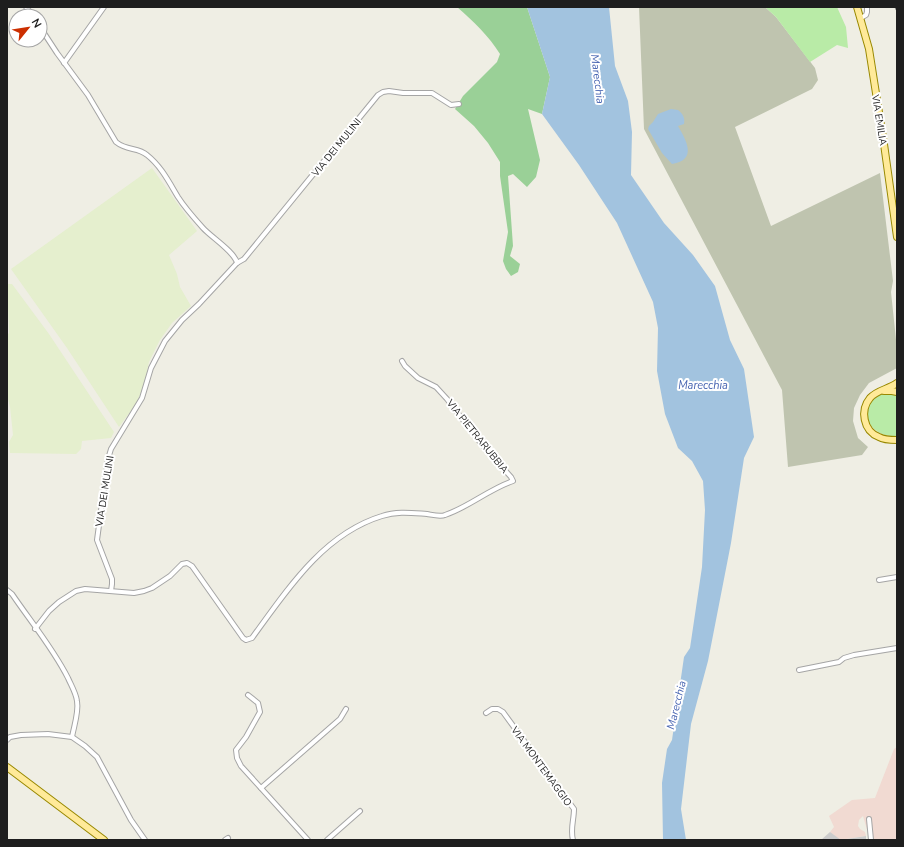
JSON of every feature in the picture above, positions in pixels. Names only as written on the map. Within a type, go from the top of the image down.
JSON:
[{"type":"main road","name":"VIA EMILIA","points":[[858,8],[869,49],[895,222]]},
{"type":"main road","points":[[895,222],[897,229]]},
{"type":"main road","points":[[895,222],[897,237]]},
{"type":"main road","points":[[897,384],[880,391],[871,397],[864,410],[866,426],[871,433],[888,440],[897,440]]},
{"type":"main road","points":[[880,391],[897,392]]},
{"type":"main road","points":[[7,767],[97,837],[104,840]]},
{"type":"street","points":[[64,63],[104,7]]},
{"type":"street","points":[[861,18],[866,15],[866,7]]},
{"type":"street","points":[[48,38],[96,108],[116,142],[122,147],[140,150],[152,159],[161,169],[192,216],[234,256],[237,263]]},
{"type":"street","name":"VIA DEI MULINI","points":[[111,591],[112,579],[99,548],[97,534],[108,459],[116,439],[142,398],[151,368],[165,341],[182,320],[237,263],[244,259],[378,95],[389,91],[403,93],[432,93],[451,105],[459,104]]},
{"type":"street","name":"VIA PIETRARUBBIA","points":[[35,629],[49,611],[59,602],[76,591],[85,589],[134,593],[144,591],[152,588],[170,576],[182,564],[187,563],[192,566],[243,638],[246,640],[252,638],[288,588],[320,554],[340,536],[354,528],[382,516],[401,512],[444,516],[473,502],[504,484],[513,481],[507,472],[483,446],[440,391],[436,387],[418,378],[405,366],[402,361]]},
{"type":"street","points":[[879,580],[897,577]]},
{"type":"street","points":[[7,590],[12,594],[35,629],[54,653],[76,695],[77,706],[72,737]]},
{"type":"street","points":[[799,670],[839,662],[844,658],[854,655],[897,648]]},
{"type":"street","points":[[248,695],[258,703],[260,712],[246,737],[236,750],[237,758],[241,766],[308,840]]},
{"type":"street","points":[[262,788],[340,719],[346,709]]},
{"type":"street","name":"VIA MONTEMAGGIO","points":[[486,713],[498,709],[503,712],[574,809],[571,824],[571,835],[573,840]]},
{"type":"street","points":[[7,740],[10,737],[28,734],[48,734],[72,737],[97,757],[131,820],[145,840]]},
{"type":"street","points":[[327,840],[360,811]]},
{"type":"street","points":[[869,819],[871,840]]},
{"type":"shaded area","points":[[639,7],[765,7],[776,17],[815,68],[818,80],[812,89],[735,127],[771,226],[880,173],[893,281],[891,292],[897,349],[897,368],[869,383],[860,395],[854,408],[853,421],[858,438],[868,447],[862,455],[788,467],[782,390],[644,129]]},
{"type":"shaded area","points":[[152,168],[197,231],[169,255],[177,274],[180,287],[191,306],[172,323],[160,340],[149,362],[144,386],[136,404],[119,427],[67,348],[11,269]]},
{"type":"shaded area","points":[[7,284],[12,284],[49,334],[114,432],[111,438],[82,441],[81,449],[76,454],[10,453],[9,442],[13,435],[7,395],[7,335],[9,333]]},
{"type":"shaded area","points":[[897,747],[897,840],[870,840],[863,816],[859,820],[858,826],[865,832],[866,836],[840,840],[830,832],[834,827],[829,816],[852,800],[875,798],[894,749]]},
{"type":"shaded area","points":[[830,832],[841,840],[821,840]]},
{"type":"shaded area","points":[[866,836],[866,840],[841,840]]},
{"type":"green space","points":[[457,7],[527,7],[550,77],[542,114],[528,109],[540,160],[536,177],[527,187],[513,174],[508,176],[513,246],[510,256],[520,264],[518,272],[511,276],[503,261],[508,232],[500,176],[500,162],[488,143],[474,126],[455,109],[463,96],[497,62],[500,54],[491,41]]},
{"type":"green space","points":[[765,7],[837,7],[846,27],[848,48],[837,45],[810,62],[776,17]]},
{"type":"green space","points":[[885,393],[897,395],[897,436],[886,435],[878,432],[871,426],[868,419],[867,412],[869,405],[875,398]]},
{"type":"water","name":"Marecchia","points":[[527,7],[609,7],[615,66],[628,101],[632,132],[631,175],[664,223],[693,255],[715,286],[730,340],[744,369],[754,437],[744,458],[731,543],[708,661],[691,724],[681,809],[686,840],[663,840],[662,783],[667,749],[672,740],[684,657],[690,648],[702,567],[705,510],[703,481],[692,461],[678,448],[665,414],[657,371],[658,328],[653,302],[617,223],[579,165],[542,114],[550,77]]},
{"type":"water","points":[[671,109],[678,110],[683,116],[684,124],[678,126],[688,149],[685,158],[680,162],[672,164],[662,153],[648,129],[658,114]]}]
